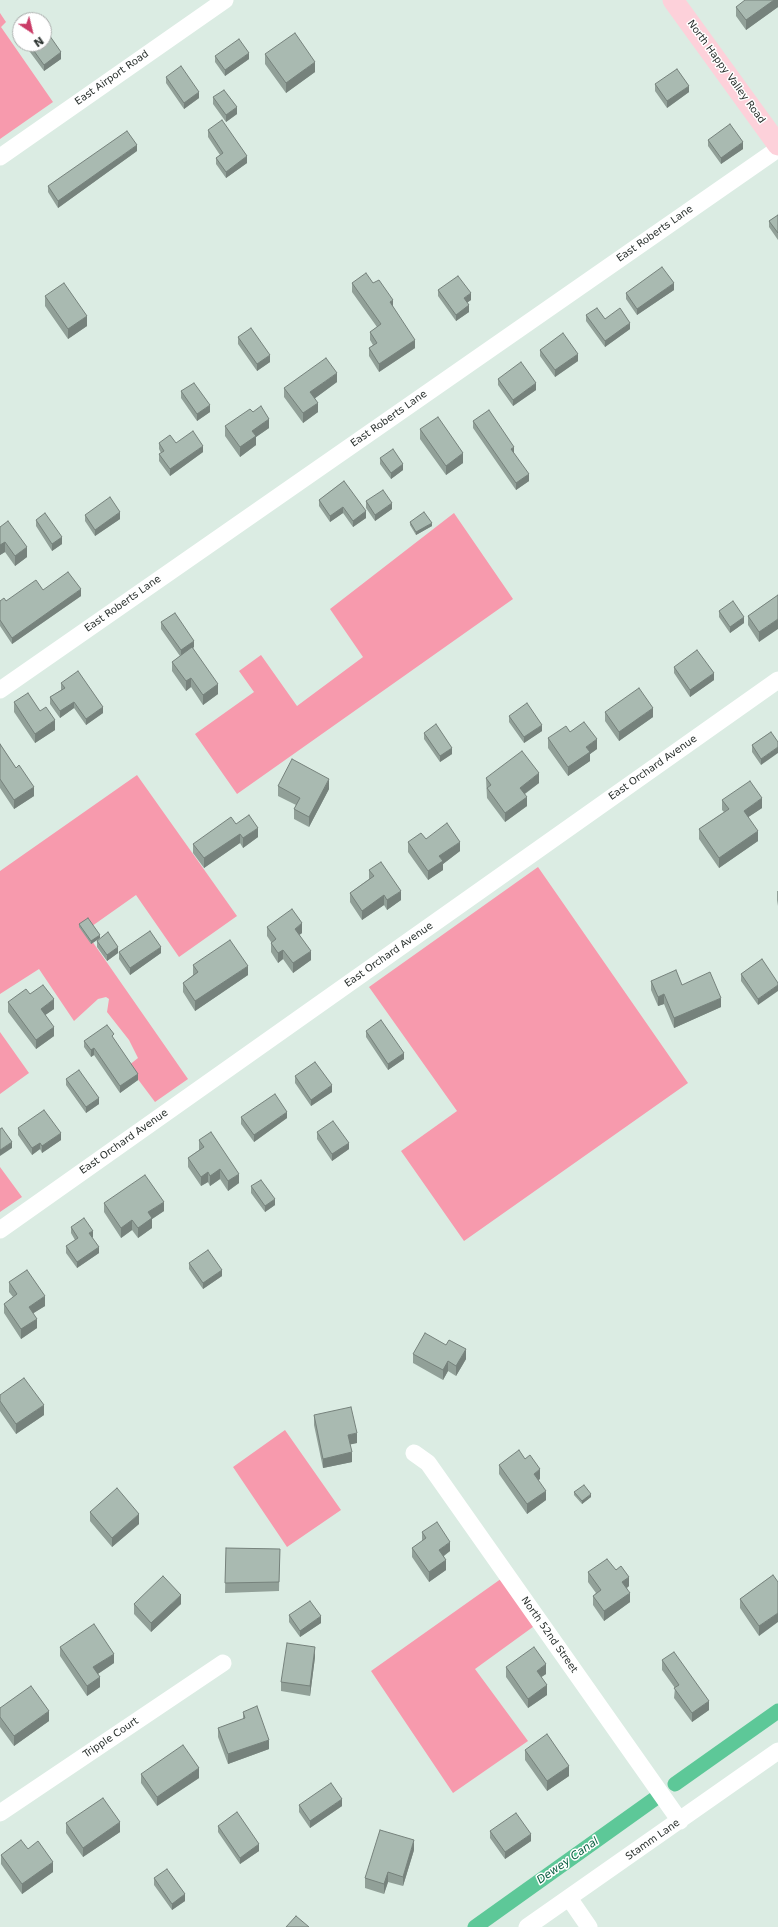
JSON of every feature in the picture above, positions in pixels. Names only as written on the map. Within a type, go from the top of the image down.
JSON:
[{"type":"main road","name":"North Happy Valley Road","points":[[673,0],[778,145]]},
{"type":"street","name":"East Airport Road","points":[[0,157],[225,0]]},
{"type":"street","name":"East Roberts Lane","points":[[0,690],[778,149]]},
{"type":"street","name":"East Orchard Avenue","points":[[0,1230],[778,680]]},
{"type":"street","name":"North 52nd Street","points":[[414,1453],[428,1463],[680,1820]]},
{"type":"street","name":"Tripple Court","points":[[0,1813],[223,1664]]},
{"type":"street","name":"Stamm Lane","points":[[527,1927],[778,1751]]},
{"type":"street","points":[[569,1898],[589,1927]]},
{"type":"shaded area","points":[[0,13],[6,22],[1,27],[12,43],[12,52],[18,52],[53,102],[0,139]]},
{"type":"shaded area","points":[[454,513],[513,599],[237,794],[195,734],[254,692],[239,671],[261,655],[297,706],[363,657],[330,609]]},
{"type":"shaded area","points":[[137,775],[237,916],[179,957],[136,895],[85,931],[188,1079],[155,1102],[128,1066],[138,1058],[129,1040],[107,1012],[109,999],[106,997],[98,999],[74,1021],[39,969],[0,994],[0,871]]},
{"type":"shaded area","points":[[538,867],[688,1083],[464,1241],[401,1151],[457,1111],[369,987]]},
{"type":"shaded area","points":[[0,1032],[29,1073],[0,1094]]},
{"type":"shaded area","points":[[0,1167],[22,1197],[0,1212]]},
{"type":"shaded area","points":[[285,1430],[341,1510],[287,1547],[233,1467]]},
{"type":"shaded area","points":[[505,1576],[537,1624],[475,1669],[528,1741],[453,1793],[371,1671]]},
{"type":"building","points":[[745,0],[774,0],[746,20],[736,7]]},
{"type":"building","points":[[295,33],[315,62],[286,83],[265,54]]},
{"type":"building","points":[[52,39],[61,52],[44,65],[35,52],[52,52]]},
{"type":"building","points":[[239,39],[249,53],[225,70],[215,56]]},
{"type":"building","points":[[181,66],[199,92],[184,103],[166,77]]},
{"type":"building","points":[[677,69],[689,86],[667,101],[655,84]]},
{"type":"building","points":[[224,90],[237,107],[226,115],[213,97]]},
{"type":"building","points":[[222,120],[247,156],[226,172],[216,158],[223,153],[208,130]]},
{"type":"building","points":[[730,124],[743,142],[721,158],[708,140]]},
{"type":"building","points":[[127,131],[137,145],[58,201],[48,186]]},
{"type":"building","points":[[778,215],[778,233],[769,221]]},
{"type":"building","points":[[662,267],[674,283],[637,309],[626,293]]},
{"type":"building","points":[[366,273],[373,283],[379,280],[393,300],[390,302],[415,340],[379,364],[369,348],[377,343],[370,332],[381,324],[352,283]]},
{"type":"building","points":[[458,276],[471,293],[464,298],[469,305],[456,315],[438,290]]},
{"type":"building","points":[[64,283],[87,316],[68,329],[45,296]]},
{"type":"building","points":[[597,308],[605,319],[620,308],[630,323],[605,341],[586,315]]},
{"type":"building","points":[[251,328],[270,355],[257,364],[238,337]]},
{"type":"building","points":[[563,333],[578,354],[555,370],[540,350]]},
{"type":"building","points":[[326,358],[337,373],[310,392],[318,403],[303,413],[284,388]]},
{"type":"building","points":[[521,362],[536,383],[513,400],[498,379]]},
{"type":"building","points":[[194,383],[210,405],[197,414],[181,391]]},
{"type":"building","points":[[261,406],[269,419],[252,431],[256,436],[240,447],[225,426],[250,409],[253,412]]},
{"type":"building","points":[[489,410],[514,447],[511,449],[529,474],[516,483],[473,421]]},
{"type":"building","points":[[438,417],[463,453],[446,466],[420,429]]},
{"type":"building","points":[[193,431],[203,446],[170,469],[159,454],[164,451],[159,443],[170,435],[176,443]]},
{"type":"building","points":[[393,449],[403,464],[391,473],[380,458]]},
{"type":"building","points":[[344,481],[366,511],[353,521],[343,507],[330,516],[319,500]]},
{"type":"building","points":[[383,490],[392,503],[375,515],[366,501]]},
{"type":"building","points":[[110,497],[120,512],[95,530],[85,515]]},
{"type":"building","points":[[424,512],[432,523],[416,532],[410,522]]},
{"type":"building","points":[[45,513],[62,537],[52,544],[36,520]]},
{"type":"building","points":[[8,521],[27,547],[15,556],[5,542],[0,545],[0,527]]},
{"type":"building","points":[[68,572],[81,589],[12,638],[0,620],[0,601],[4,598],[6,601],[36,580],[43,590]]},
{"type":"building","points":[[778,595],[778,619],[759,632],[748,616]]},
{"type":"building","points":[[733,601],[744,617],[730,627],[719,611]]},
{"type":"building","points":[[175,613],[194,641],[181,650],[161,622]]},
{"type":"building","points":[[192,647],[218,684],[203,695],[191,678],[186,681],[172,662]]},
{"type":"building","points":[[697,650],[714,673],[690,690],[674,667]]},
{"type":"building","points":[[78,671],[103,707],[86,719],[74,702],[60,711],[50,697],[65,688],[61,683]]},
{"type":"building","points":[[639,688],[653,708],[619,732],[605,712]]},
{"type":"building","points":[[28,693],[40,711],[46,707],[55,720],[35,734],[14,702]]},
{"type":"building","points":[[527,703],[542,725],[524,737],[509,716]]},
{"type":"building","points":[[584,722],[597,739],[586,747],[590,752],[568,767],[548,738],[566,726],[570,732]]},
{"type":"building","points":[[436,724],[452,748],[440,756],[424,733]]},
{"type":"building","points":[[771,732],[778,742],[778,747],[761,759],[752,745]]},
{"type":"building","points":[[0,744],[16,768],[19,765],[34,787],[14,800],[0,779]]},
{"type":"building","points":[[522,751],[539,773],[520,788],[527,797],[505,813],[487,788],[491,785],[486,778]]},
{"type":"building","points":[[292,759],[329,779],[309,817],[294,809],[300,798],[278,786]]},
{"type":"building","points":[[750,781],[762,798],[744,811],[758,831],[719,858],[699,829],[729,809],[722,800]]},
{"type":"building","points":[[249,815],[258,828],[243,838],[240,834],[204,858],[193,844],[231,817],[236,824]]},
{"type":"building","points":[[447,823],[460,842],[439,856],[443,861],[428,871],[408,842],[421,833],[426,839]]},
{"type":"building","points":[[381,862],[401,891],[387,900],[384,895],[362,911],[350,893],[374,876],[369,870]]},
{"type":"building","points":[[292,909],[302,923],[295,929],[311,951],[293,963],[283,950],[278,953],[271,943],[276,939],[267,927]]},
{"type":"building","points":[[88,918],[100,935],[91,941],[79,924]]},
{"type":"building","points":[[150,931],[161,947],[130,968],[119,952]]},
{"type":"building","points":[[108,932],[118,947],[107,955],[97,941]]},
{"type":"building","points":[[230,940],[248,966],[195,1001],[183,983],[198,972],[193,965]]},
{"type":"building","points":[[762,959],[778,985],[758,999],[741,974]]},
{"type":"building","points":[[676,970],[682,985],[710,972],[721,998],[674,1018],[664,994],[658,997],[651,981]]},
{"type":"building","points":[[43,985],[54,999],[41,1009],[54,1027],[36,1040],[8,1002],[26,989],[30,994]]},
{"type":"building","points":[[381,1020],[404,1053],[388,1064],[366,1031]]},
{"type":"building","points":[[107,1025],[114,1034],[112,1036],[138,1074],[120,1086],[94,1048],[91,1050],[84,1041]]},
{"type":"building","points":[[315,1062],[332,1085],[311,1100],[295,1076]]},
{"type":"building","points":[[79,1070],[99,1098],[86,1107],[66,1079]]},
{"type":"building","points":[[275,1094],[287,1112],[254,1135],[241,1117]]},
{"type":"building","points":[[44,1110],[61,1133],[42,1146],[40,1143],[32,1148],[18,1128]]},
{"type":"building","points":[[333,1121],[349,1143],[332,1154],[317,1132]]},
{"type":"building","points":[[2,1128],[12,1142],[0,1150],[0,1129]]},
{"type":"building","points":[[211,1132],[239,1174],[228,1181],[220,1169],[210,1176],[208,1172],[201,1177],[188,1158],[204,1147],[199,1140]]},
{"type":"building","points":[[145,1175],[164,1202],[148,1212],[152,1218],[138,1228],[132,1220],[121,1228],[104,1203]]},
{"type":"building","points":[[261,1180],[275,1199],[265,1206],[251,1186]]},
{"type":"building","points":[[84,1218],[93,1231],[89,1233],[99,1247],[77,1262],[66,1246],[78,1238],[71,1227]]},
{"type":"building","points":[[208,1250],[222,1270],[203,1283],[189,1263]]},
{"type":"building","points":[[27,1270],[45,1296],[29,1307],[37,1319],[21,1329],[4,1304],[17,1294],[9,1282]]},
{"type":"building","points":[[425,1333],[446,1345],[449,1340],[466,1349],[456,1366],[448,1361],[443,1370],[413,1354]]},
{"type":"building","points":[[24,1378],[44,1405],[16,1424],[0,1401],[0,1395]]},
{"type":"building","points":[[351,1407],[357,1433],[348,1435],[352,1452],[323,1459],[314,1415]]},
{"type":"building","points":[[519,1450],[525,1459],[530,1455],[540,1469],[534,1474],[546,1491],[527,1504],[499,1465]]},
{"type":"building","points":[[584,1485],[591,1494],[582,1501],[574,1492]]},
{"type":"building","points":[[117,1488],[139,1514],[112,1538],[90,1512]]},
{"type":"building","points":[[437,1522],[450,1542],[439,1550],[446,1560],[429,1572],[412,1548],[426,1538],[422,1532]]},
{"type":"building","points":[[226,1548],[280,1549],[279,1582],[225,1583]]},
{"type":"building","points":[[607,1559],[616,1570],[621,1566],[629,1577],[622,1582],[630,1593],[604,1611],[593,1596],[601,1590],[588,1572]]},
{"type":"building","points":[[773,1575],[778,1582],[778,1613],[759,1626],[740,1599]]},
{"type":"building","points":[[163,1576],[181,1595],[151,1623],[134,1604]]},
{"type":"building","points":[[310,1601],[321,1616],[300,1631],[289,1615]]},
{"type":"building","points":[[94,1624],[114,1654],[93,1667],[100,1677],[87,1686],[60,1647]]},
{"type":"building","points":[[287,1643],[315,1647],[310,1686],[281,1682]]},
{"type":"building","points":[[534,1647],[546,1664],[537,1671],[547,1685],[528,1699],[506,1667]]},
{"type":"building","points":[[674,1652],[709,1701],[692,1713],[674,1688],[679,1685],[662,1660]]},
{"type":"building","points":[[31,1686],[49,1711],[14,1736],[0,1717],[0,1708]]},
{"type":"building","points":[[257,1706],[269,1740],[228,1754],[218,1728],[245,1718],[243,1712]]},
{"type":"building","points":[[547,1734],[569,1766],[547,1781],[525,1750]]},
{"type":"building","points":[[183,1745],[199,1768],[157,1797],[141,1774]]},
{"type":"building","points":[[331,1783],[342,1799],[310,1821],[299,1805]]},
{"type":"building","points":[[103,1798],[120,1822],[83,1848],[66,1823]]},
{"type":"building","points":[[237,1812],[259,1844],[240,1858],[218,1826]]},
{"type":"building","points":[[516,1813],[531,1834],[505,1852],[490,1831]]},
{"type":"building","points":[[380,1830],[414,1840],[403,1877],[388,1872],[384,1884],[365,1878]]},
{"type":"building","points":[[21,1840],[28,1849],[38,1841],[53,1862],[22,1884],[1,1855]]},
{"type":"building","points":[[167,1869],[185,1894],[172,1904],[154,1878]]},
{"type":"building","points":[[296,1916],[309,1927],[286,1927]]},
{"type":"waterway","name":"Dewey Canal","points":[[675,1784],[778,1711]]},
{"type":"waterway","name":"Dewey Canal","points":[[475,1927],[660,1795]]}]
